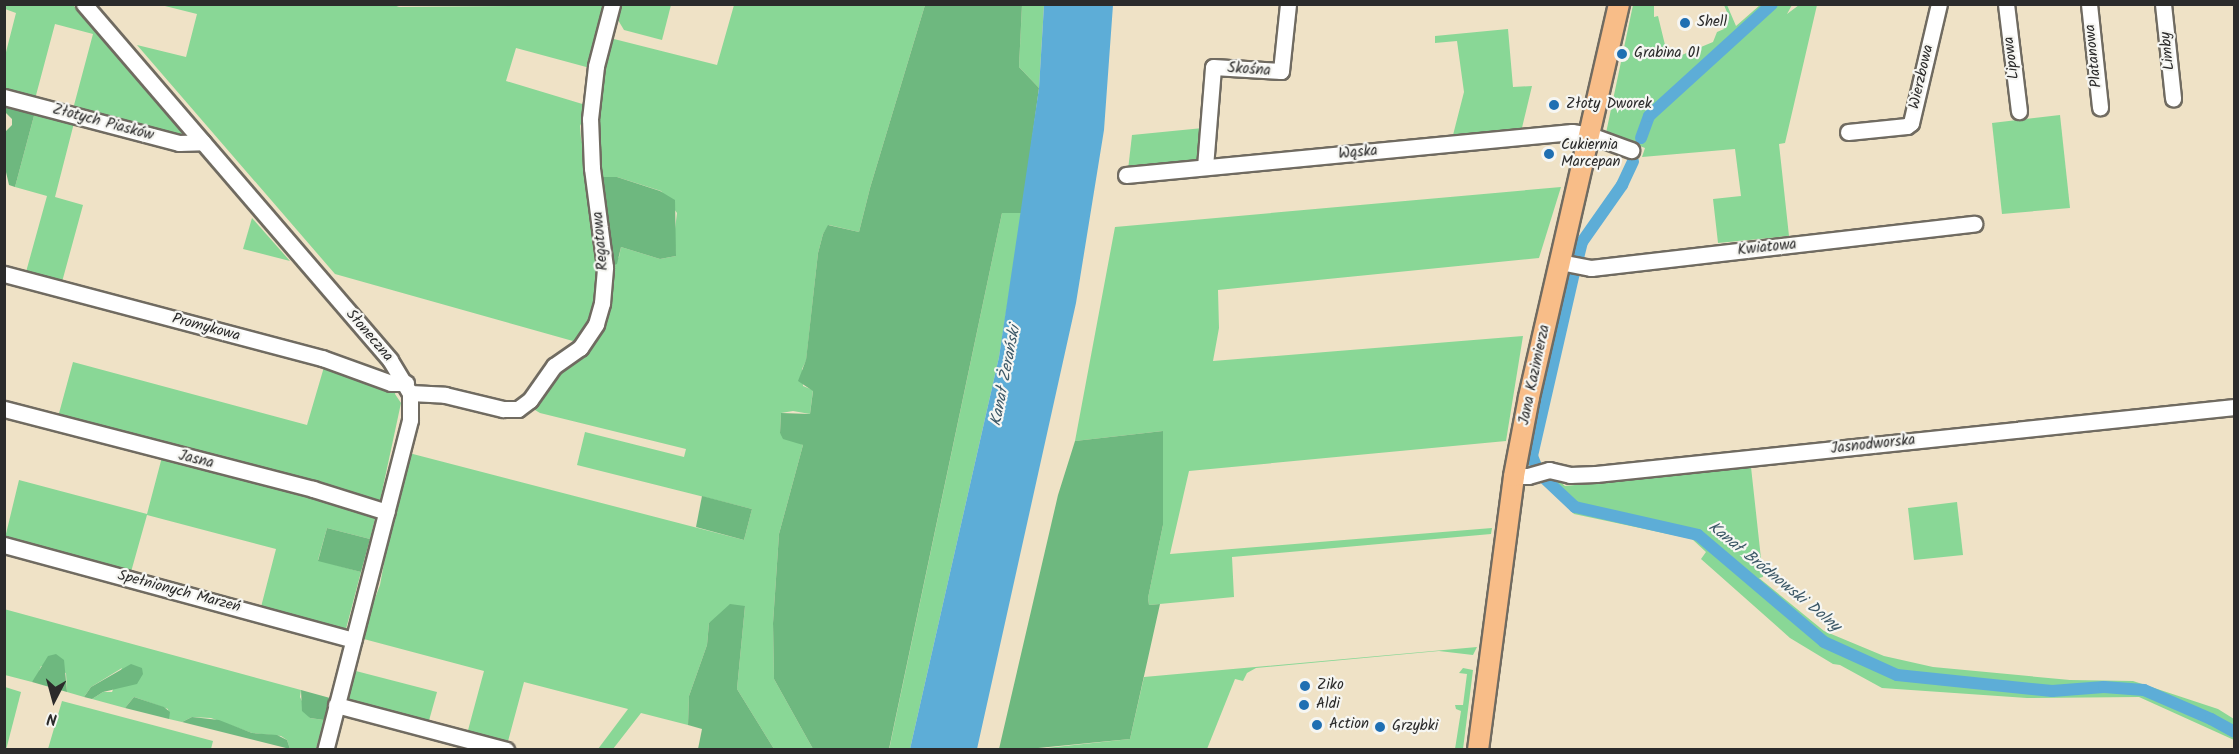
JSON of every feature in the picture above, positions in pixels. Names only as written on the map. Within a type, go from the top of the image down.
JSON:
[{"type":"main road","name":"Jana Kazimierza","points":[[1478,750],[1514,476],[1619,4]]},
{"type":"street","name":"Słoneczna","points":[[84,4],[390,360],[408,388]]},
{"type":"street","name":"Regatowa","points":[[408,388],[445,394],[503,409],[518,409],[530,400],[554,366],[580,348],[596,324],[602,303],[605,267],[592,168],[590,119],[596,66],[612,4]]},
{"type":"street","name":"Skośna","points":[[1205,167],[1213,67],[1281,71],[1288,4]]},
{"type":"street","name":"Wierzbowa","points":[[1848,132],[1907,126],[1911,123],[1939,4]]},
{"type":"street","name":"Lipowa","points":[[2006,4],[2019,111]]},
{"type":"street","name":"Platanowa","points":[[2089,4],[2100,107]]},
{"type":"street","name":"Limby","points":[[2163,4],[2174,99]]},
{"type":"street","name":"Złotych Piasków","points":[[4,97],[179,144],[203,142]]},
{"type":"street","name":"Wąska","points":[[1126,175],[1572,132],[1590,135]]},
{"type":"street","points":[[1590,135],[1631,150]]},
{"type":"street","name":"Kwiatowa","points":[[1560,262],[1591,268],[1974,224]]},
{"type":"street","name":"Promykowa","points":[[4,274],[322,358],[408,388]]},
{"type":"street","points":[[325,750],[410,420],[408,388]]},
{"type":"street","name":"Jasnodworska","points":[[1514,476],[1528,476],[1549,470],[1570,475],[1596,474],[2235,406]]},
{"type":"street","name":"Jasna","points":[[4,410],[313,489],[387,512]]},
{"type":"street","name":"Spełnionych Marzeń","points":[[4,545],[353,640]]},
{"type":"street","points":[[336,705],[506,750]]},
{"type":"green space","points":[[391,4],[399,7],[607,5],[590,68],[516,48],[506,81],[589,106],[580,126],[581,139],[589,163],[598,300],[580,343],[335,274],[137,45],[186,57],[197,14],[161,5]]},
{"type":"green space","points":[[622,4],[671,5],[662,40],[624,30],[618,20]]},
{"type":"green space","points":[[4,5],[73,5],[184,134],[181,137],[73,109],[93,34],[55,24],[35,99],[5,91],[5,56],[16,13],[5,9]]},
{"type":"green space","points":[[734,5],[925,5],[859,232],[829,225],[823,234],[818,253],[806,361],[802,369],[803,386],[813,390],[810,414],[793,411],[781,413],[780,433],[803,445],[779,534],[773,623],[774,679],[813,749],[774,749],[737,689],[745,606],[709,623],[707,645],[689,696],[688,725],[641,713],[613,749],[598,749],[628,709],[524,682],[507,745],[467,734],[484,671],[360,638],[380,585],[393,513],[409,453],[744,540],[752,509],[577,465],[585,432],[684,457],[686,449],[540,413],[535,410],[533,404],[558,368],[590,343],[609,267],[619,257],[621,247],[660,259],[676,256],[674,237],[677,213],[661,191],[617,177],[602,177],[597,96],[610,38],[717,65]]},
{"type":"green space","points":[[925,5],[1022,5],[1019,67],[1039,88],[1022,213],[1002,213],[889,749],[813,749],[774,679],[773,623],[779,534],[803,445],[783,439],[780,433],[781,413],[810,414],[813,391],[798,381],[806,360],[818,253],[823,234],[828,225],[859,232]]},
{"type":"green space","points":[[1022,5],[1044,5],[1039,88],[1019,67]]},
{"type":"green space","points":[[1633,5],[1654,5],[1654,17],[1658,16],[1666,49],[1677,57],[1713,42],[1717,32],[1724,29],[1720,21],[1729,17],[1724,5],[1727,5],[1736,26],[1760,5],[1792,5],[1787,14],[1799,5],[1817,5],[1785,143],[1779,144],[1789,236],[1718,243],[1713,199],[1741,196],[1735,149],[1642,157],[1645,148],[1606,133]]},
{"type":"green space","points":[[1508,29],[1513,87],[1532,86],[1521,132],[1452,139],[1464,92],[1457,41],[1435,43],[1435,36]]},
{"type":"green space","points":[[4,104],[35,112],[15,187],[9,185],[6,172],[5,132],[12,125],[12,119],[5,112]]},
{"type":"green space","points":[[35,112],[74,123],[55,197],[83,205],[62,282],[26,272],[47,196],[15,187]]},
{"type":"green space","points":[[2060,115],[2070,208],[2002,214],[1992,123]]},
{"type":"green space","points":[[1203,128],[1201,158],[1195,163],[1128,170],[1132,135]]},
{"type":"green space","points":[[602,177],[617,177],[660,191],[675,200],[676,256],[660,259],[621,247],[617,264],[609,267]]},
{"type":"green space","points":[[1561,187],[1539,258],[1218,290],[1219,328],[1213,361],[1523,336],[1506,441],[1189,471],[1170,554],[1492,528],[1491,534],[1232,557],[1234,597],[1149,605],[1148,598],[1163,525],[1163,431],[1075,441],[1115,227]]},
{"type":"green space","points":[[1002,213],[1022,213],[999,357],[910,749],[889,750]]},
{"type":"green space","points":[[252,218],[290,261],[243,249]]},
{"type":"green space","points":[[73,362],[307,425],[324,367],[396,390],[395,394],[401,403],[380,501],[58,417]]},
{"type":"green space","points":[[1163,431],[1163,525],[1148,598],[1149,605],[1160,604],[1130,739],[1028,749],[999,749],[1058,495],[1075,441]]},
{"type":"green space","points":[[162,457],[372,513],[375,519],[370,539],[327,528],[318,560],[361,572],[346,629],[261,607],[276,549],[147,515],[131,572],[5,538],[19,480],[147,514]]},
{"type":"green space","points":[[1751,467],[1763,577],[1759,578],[1824,631],[1884,656],[1933,667],[2070,680],[2133,681],[2218,709],[2234,719],[2234,740],[2139,697],[2027,698],[1882,688],[1840,665],[1833,664],[1790,638],[1701,559],[1706,552],[1692,539],[1574,514],[1539,477],[1552,475],[1565,486]]},
{"type":"green space","points":[[702,496],[752,509],[744,540],[696,527]]},
{"type":"green space","points":[[1957,502],[1963,555],[1914,560],[1908,508]]},
{"type":"green space","points":[[327,528],[370,539],[361,572],[318,561]]},
{"type":"green space","points":[[730,604],[745,606],[737,689],[774,749],[698,749],[702,729],[688,725],[689,696],[707,645],[709,623]]},
{"type":"green space","points":[[4,609],[301,690],[300,697],[310,718],[324,720],[316,749],[290,749],[287,740],[281,736],[252,733],[211,718],[192,717],[182,722],[169,719],[168,709],[134,697],[125,708],[92,699],[103,692],[112,692],[122,668],[91,687],[84,697],[67,692],[66,673],[41,666],[36,679],[32,682],[5,675]]},
{"type":"green space","points":[[1477,647],[1473,655],[1439,651],[1256,668],[1247,673],[1243,681],[1235,679],[1207,749],[1028,750],[1130,739],[1144,677]]},
{"type":"green space","points":[[56,654],[64,660],[67,692],[32,682],[48,656]]},
{"type":"green space","points":[[131,664],[142,668],[143,674],[137,684],[103,692],[92,699],[84,697],[91,687]]},
{"type":"green space","points":[[1463,668],[1473,670],[1463,749],[1455,749],[1461,711],[1456,709],[1455,705],[1463,705],[1467,674],[1459,673]]},
{"type":"green space","points":[[352,670],[437,692],[428,724],[344,702]]},
{"type":"green space","points":[[5,687],[21,692],[6,750],[4,749]]},
{"type":"green space","points":[[301,690],[330,698],[324,720],[310,718],[302,711]]},
{"type":"green space","points":[[134,697],[164,707],[170,712],[169,719],[125,708]]},
{"type":"green space","points":[[62,701],[213,741],[211,749],[48,749]]},
{"type":"green space","points":[[192,717],[219,720],[252,733],[277,735],[287,740],[290,749],[182,722]]},
{"type":"water","name":"Kanał Żerański","points":[[1044,5],[1113,5],[1104,130],[1076,303],[977,749],[910,749],[999,357],[1039,88]]},
{"type":"waterway","name":"Kanał Bródnowski Dolny","points":[[1641,138],[1649,116],[1772,4]]},
{"type":"waterway","name":"Kanał Bródnowski Dolny","points":[[1577,262],[1582,242],[1622,185],[1633,161]]},
{"type":"waterway","name":"Kanał Bródnowski Dolny","points":[[1536,466],[1532,456],[1575,269]]},
{"type":"waterway","name":"Kanał Bródnowski Dolny","points":[[1543,477],[1575,507],[1698,535],[1824,642],[1897,675],[2052,691],[2104,687],[2144,690],[2211,719],[2234,732]]},
{"type":"place","name":"Shell","points":[[1685,23]]},
{"type":"place","name":"Grabina 01","points":[[1622,54]]},
{"type":"place","name":"Złoty Dworek","points":[[1554,105]]},
{"type":"place","name":"Cukiernia Marcepan","points":[[1549,154]]},
{"type":"place","name":"Ziko","points":[[1305,686]]},
{"type":"place","name":"Aldi","points":[[1304,705]]},
{"type":"place","name":"Action","points":[[1317,725]]},
{"type":"place","name":"Grzybki","points":[[1380,727]]}]
